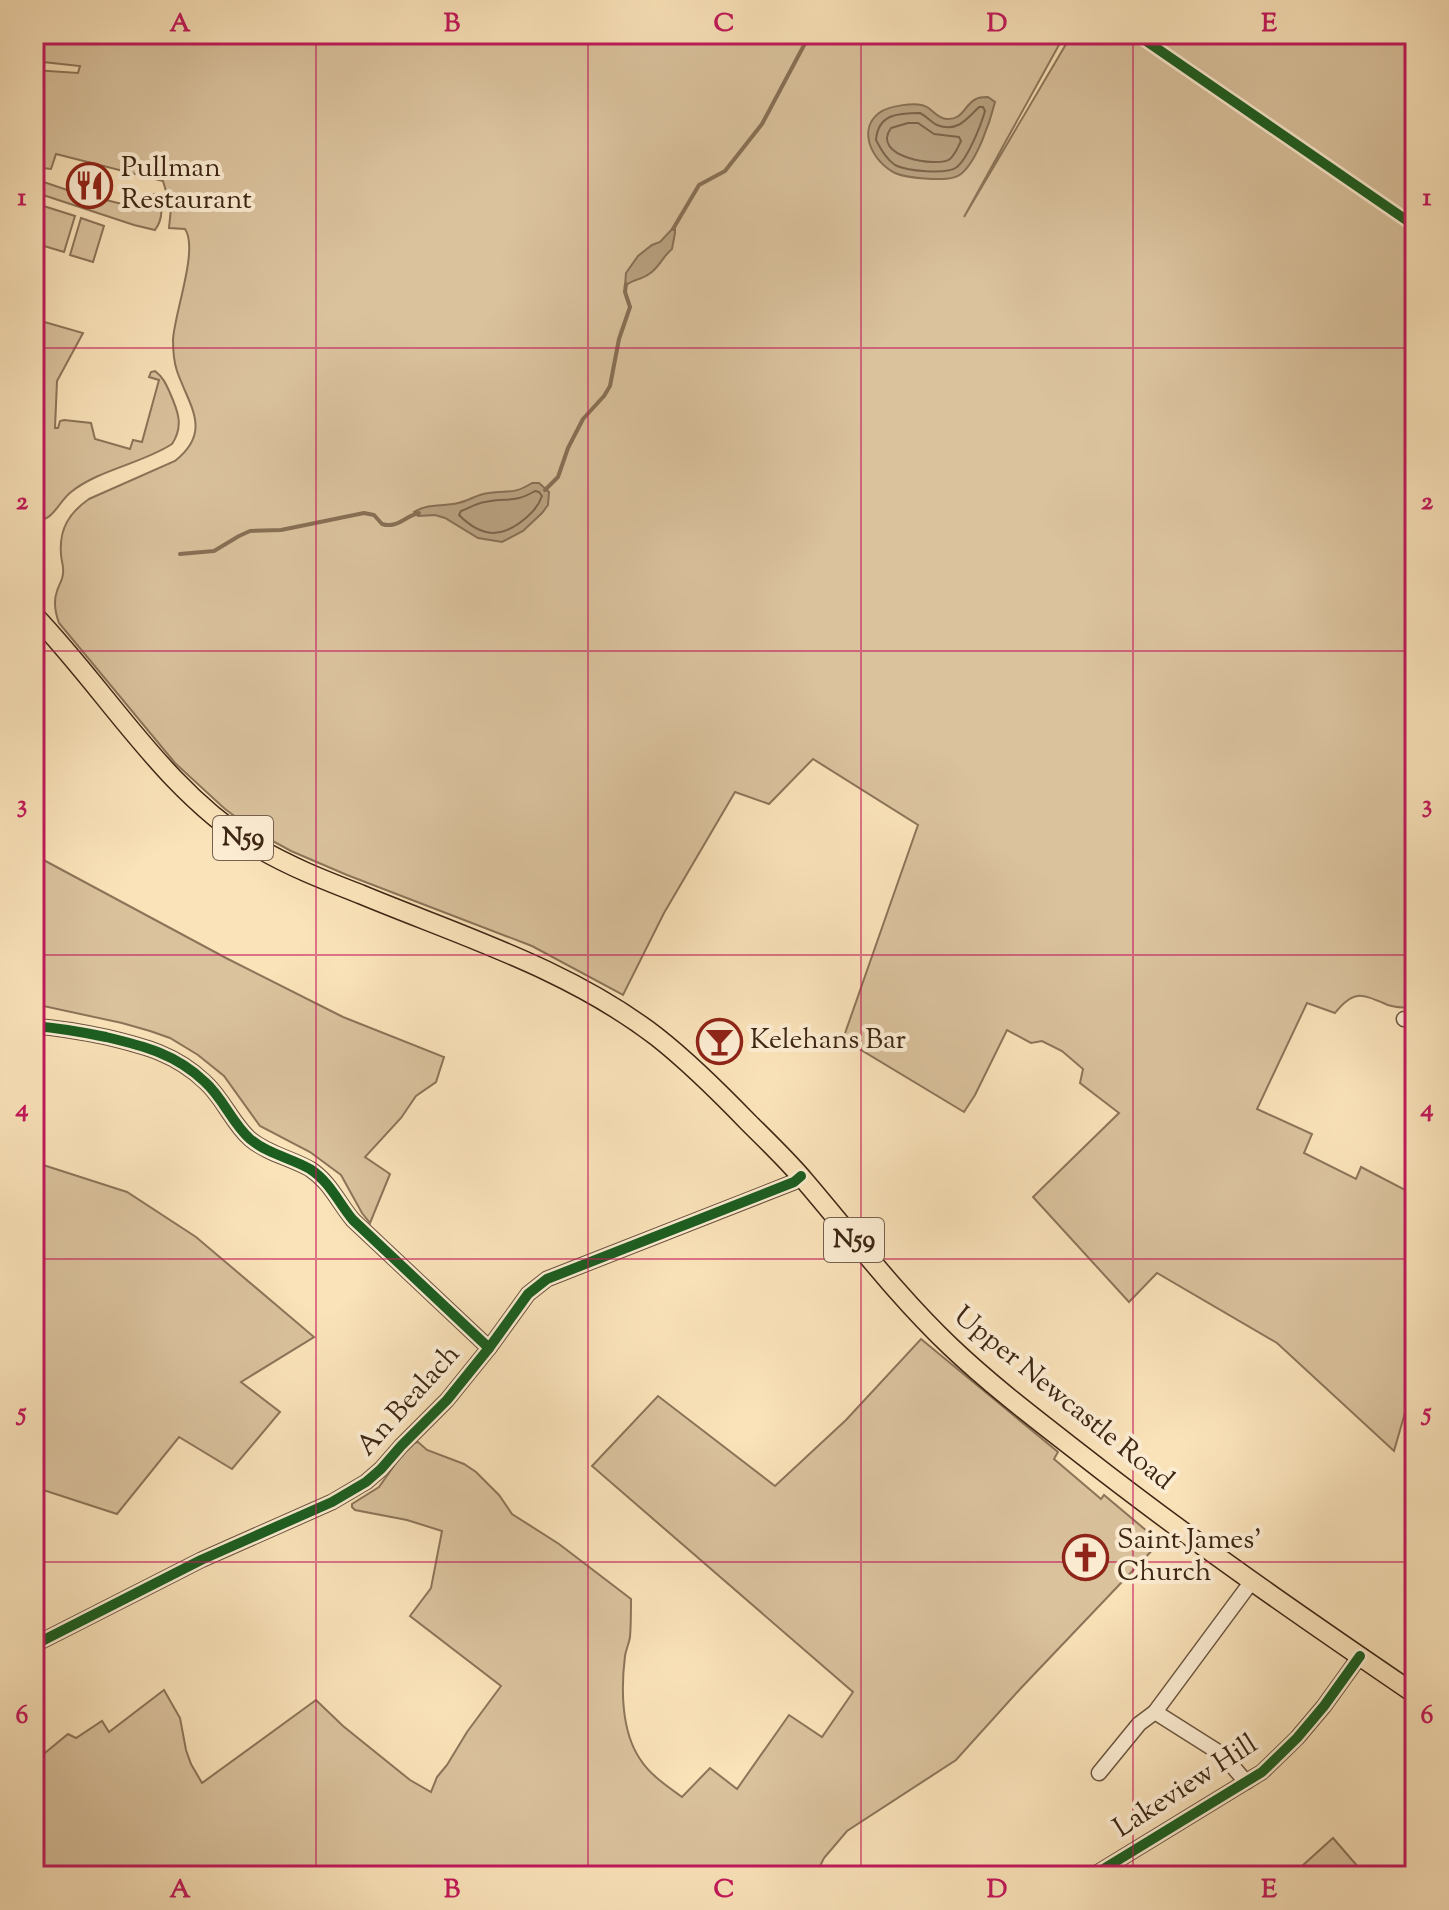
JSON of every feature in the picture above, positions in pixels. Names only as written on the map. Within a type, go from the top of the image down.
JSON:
[{"type":"main road","name":"Upper Newcastle Road","points":[[34,615],[169,775],[234,832],[308,873],[524,960],[584,990],[658,1038],[717,1090],[801,1176],[918,1315],[965,1360],[1117,1482],[1252,1581],[1415,1694]]},
{"type":"street","points":[[34,1026],[59,1027],[145,1046],[193,1070],[216,1093],[254,1142],[309,1169],[327,1183],[353,1220],[489,1348]]},
{"type":"street","name":"An Bealach","points":[[34,1645],[201,1560],[310,1513],[352,1491],[381,1469],[432,1417],[489,1348],[528,1294],[547,1279],[794,1182],[801,1176]]},
{"type":"street","points":[[1099,1773],[1139,1724],[1155,1712],[1252,1581]]},
{"type":"street","name":"Lakeview Hill","points":[[1092,1876],[1262,1772],[1297,1738],[1360,1656]]},
{"type":"street","points":[[1155,1712],[1223,1755],[1246,1782]]},
{"type":"shaded area","points":[[34,34],[1065,34],[964,217],[1072,34],[1415,34],[1415,1009],[1391,1006],[1365,996],[1353,997],[1335,1013],[1307,1003],[1257,1109],[1312,1134],[1304,1153],[1356,1179],[1361,1167],[1415,1195],[1415,1378],[1394,1451],[1277,1343],[1157,1273],[1129,1302],[1033,1197],[1119,1113],[1080,1083],[1083,1069],[1062,1051],[1042,1041],[1031,1043],[1007,1030],[964,1112],[843,1039],[918,825],[813,759],[769,804],[735,792],[664,913],[623,995],[532,946],[291,851],[256,832],[225,809],[175,763],[59,623],[55,603],[63,575],[62,537],[76,510],[89,499],[175,461],[193,439],[195,418],[176,367],[173,344],[188,266],[189,238],[185,229],[169,228],[171,208],[163,181],[56,154],[51,169],[43,168],[41,174],[34,172],[34,70],[78,73],[80,66],[34,61]]},
{"type":"shaded area","points":[[35,179],[138,208],[149,205],[155,194],[161,207],[160,221],[155,230],[34,192]]},
{"type":"shaded area","points":[[34,203],[75,216],[64,252],[34,243]]},
{"type":"shaded area","points":[[81,218],[104,226],[93,262],[70,255]]},
{"type":"shaded area","points":[[34,319],[83,333],[57,381],[55,428],[64,420],[91,423],[95,439],[130,449],[133,440],[142,442],[159,380],[149,377],[155,371],[170,393],[179,425],[172,444],[82,484],[66,496],[51,515],[41,520],[34,520]]},
{"type":"shaded area","points":[[38,857],[343,1017],[444,1057],[436,1082],[416,1096],[401,1118],[365,1157],[390,1174],[370,1223],[341,1175],[310,1152],[260,1126],[224,1076],[198,1055],[170,1038],[150,1031],[34,1004],[34,866]]},
{"type":"shaded area","points":[[37,1163],[127,1192],[196,1237],[314,1337],[241,1382],[280,1412],[232,1469],[179,1437],[117,1514],[34,1487],[34,1179]]},
{"type":"shaded area","points":[[921,1339],[1058,1452],[1054,1459],[1101,1499],[1104,1495],[1160,1542],[956,1760],[847,1831],[824,1858],[815,1876],[34,1876],[34,1762],[68,1734],[76,1738],[102,1721],[109,1732],[164,1690],[180,1718],[186,1750],[202,1783],[316,1700],[410,1780],[431,1792],[437,1777],[501,1686],[410,1616],[431,1588],[442,1531],[352,1507],[352,1504],[379,1487],[408,1446],[418,1442],[427,1450],[476,1472],[499,1495],[512,1514],[559,1544],[631,1599],[630,1637],[624,1668],[624,1709],[629,1736],[649,1770],[682,1797],[710,1768],[737,1789],[789,1715],[822,1737],[853,1692],[592,1466],[658,1396],[775,1486],[846,1420]]},
{"type":"shaded area","points":[[1333,1838],[1366,1876],[1291,1876]]},
{"type":"water","points":[[988,97],[995,102],[986,130],[972,160],[958,176],[931,179],[899,175],[880,162],[870,146],[868,137],[872,120],[883,110],[917,104],[941,117],[952,119],[976,99]]},
{"type":"water","points":[[675,226],[672,249],[646,276],[625,286],[626,273],[638,256],[660,242]]},
{"type":"water","points":[[539,483],[549,492],[548,505],[523,531],[502,542],[478,538],[445,518],[418,516],[414,512],[485,494],[515,491]]},
{"type":"waterway","points":[[673,229],[699,185],[725,171],[762,124],[810,34]]},
{"type":"waterway","points":[[545,490],[558,477],[583,419],[610,386],[619,339],[630,307],[626,284]]},
{"type":"waterway","points":[[180,554],[214,551],[250,531],[281,530],[364,513],[374,515],[382,524],[392,525],[419,513]]},
{"type":"cycle path","points":[[1136,34],[1415,226]]},
{"type":"cycle path","points":[[34,1026],[106,1037],[159,1052],[183,1064],[211,1088],[250,1139],[317,1174],[353,1220],[489,1348]]},
{"type":"cycle path","points":[[34,1645],[201,1560],[332,1502],[366,1482],[447,1400],[528,1294],[547,1279],[794,1182],[801,1176]]},
{"type":"cycle path","points":[[1092,1876],[1262,1772],[1297,1738],[1360,1656]]},
{"type":"place","name":"Pullman Restaurant","points":[[90,185]]},
{"type":"place","name":"Kelehans Bar","points":[[719,1041]]},
{"type":"place","name":"Saint James' Church","points":[[1086,1557]]}]
